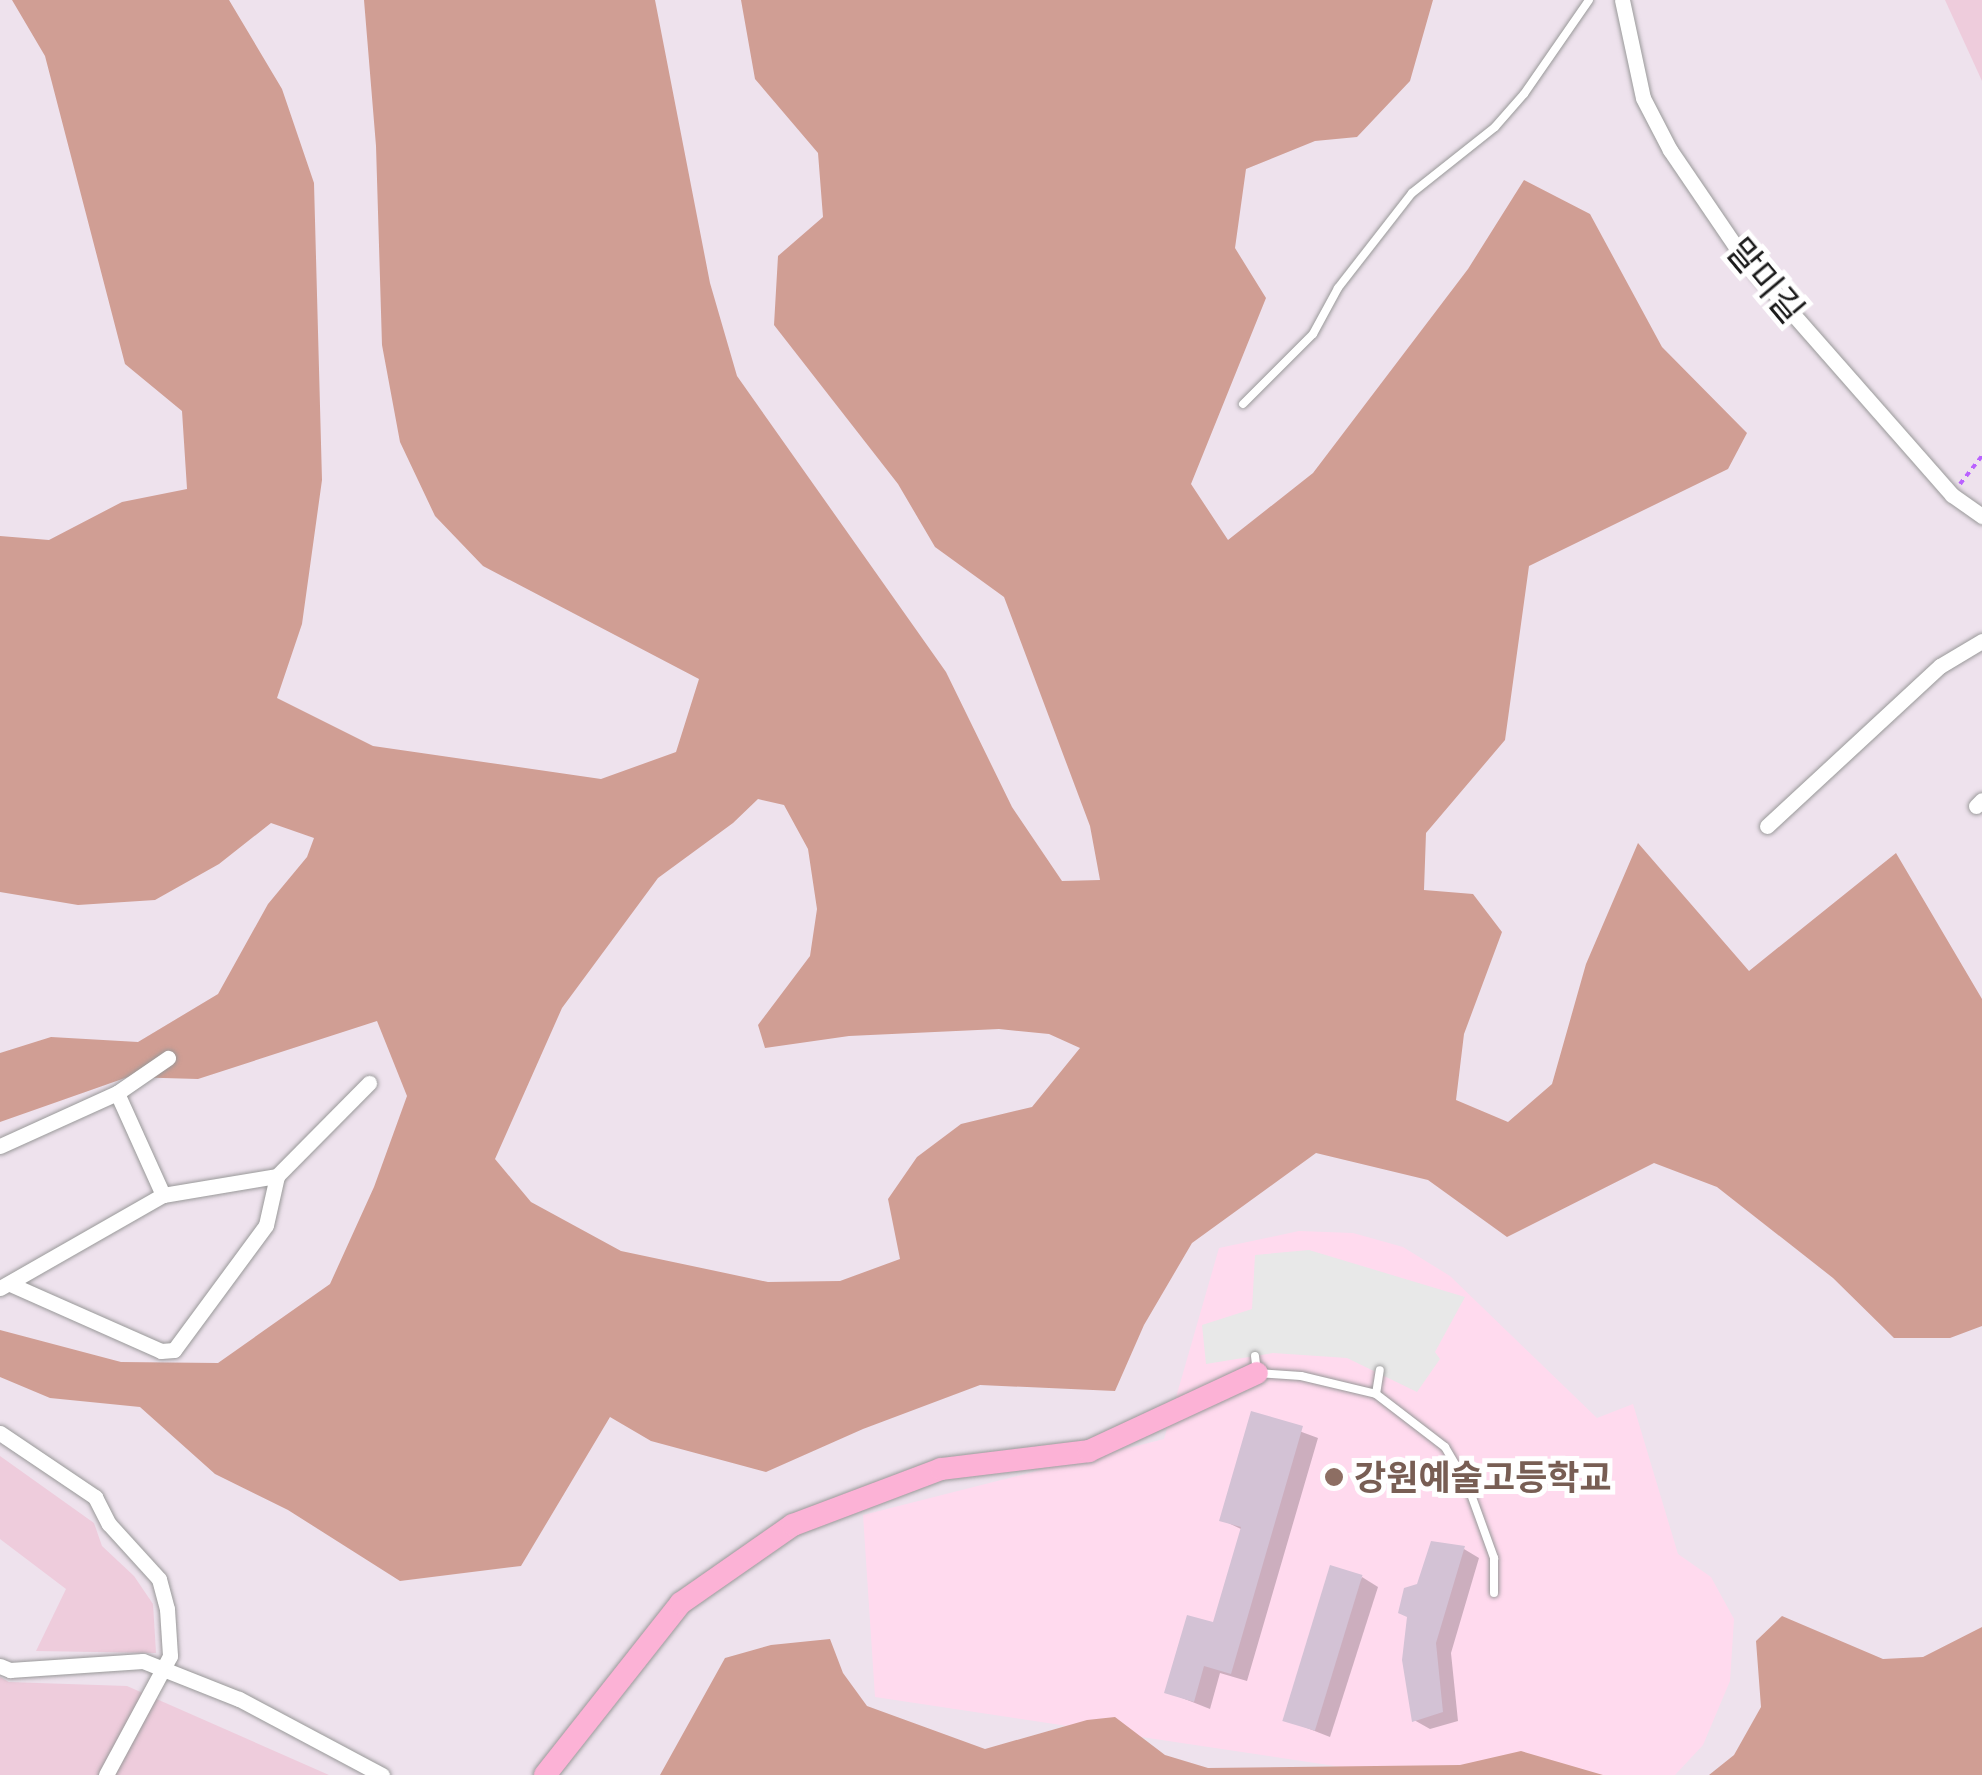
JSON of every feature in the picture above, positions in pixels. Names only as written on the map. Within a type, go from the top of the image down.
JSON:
[{"type":"street","name":"말미길","points":[[1622,0],[1643,98],[1670,150],[1742,256],[1952,495],[1982,516]]},
{"type":"street","points":[[1767,826],[1940,666],[1982,640]]},
{"type":"street","points":[[0,1146],[116,1093],[168,1058]]},
{"type":"street","points":[[5,1286],[161,1351],[174,1350],[266,1225],[277,1176],[370,1083]]},
{"type":"street","points":[[116,1093],[162,1196]]},
{"type":"street","points":[[5,1286],[162,1196],[277,1176]]},
{"type":"street","points":[[545,1775],[681,1603],[793,1525],[940,1469],[1090,1452],[1256,1365]]},
{"type":"street","points":[[0,1433],[95,1497],[109,1524],[159,1578],[167,1608],[170,1656],[106,1775]]},
{"type":"street","points":[[0,1666],[10,1670],[143,1661],[239,1699],[382,1775]]},
{"type":"lane","points":[[1243,404],[1312,334],[1338,288],[1412,193],[1495,127],[1524,94],[1589,0]]},
{"type":"lane","points":[[1256,1365],[1376,1394],[1445,1448],[1468,1486],[1494,1558],[1494,1593]]},
{"type":"lane","points":[[1376,1394],[1380,1370]]},
{"type":"path","points":[[1952,495],[1982,456]]},
{"type":"shaded area","points":[[12,0],[229,0],[282,89],[314,183],[322,480],[302,624],[277,698],[373,746],[601,779],[676,752],[699,679],[483,566],[435,516],[400,442],[382,345],[376,146],[364,0],[655,0],[710,283],[737,376],[946,672],[1012,807],[1062,881],[1100,880],[1090,826],[1004,597],[935,547],[898,484],[774,325],[778,256],[823,217],[818,153],[755,79],[741,0],[1433,0],[1410,81],[1357,137],[1315,141],[1246,169],[1235,248],[1266,298],[1191,484],[1228,540],[1313,473],[1468,269],[1524,180],[1590,214],[1662,347],[1747,433],[1728,469],[1529,566],[1505,740],[1426,833],[1424,890],[1473,894],[1502,932],[1464,1034],[1456,1100],[1508,1122],[1552,1084],[1586,964],[1638,843],[1749,971],[1896,853],[1982,999],[1982,1326],[1950,1338],[1894,1338],[1833,1278],[1717,1187],[1654,1163],[1507,1237],[1428,1180],[1316,1153],[1192,1243],[1144,1325],[1115,1391],[980,1385],[863,1429],[766,1472],[651,1441],[610,1417],[521,1566],[400,1581],[288,1510],[215,1474],[140,1407],[50,1398],[0,1377],[0,1330],[121,1362],[218,1363],[330,1284],[374,1187],[407,1096],[377,1021],[198,1079],[128,1077],[0,1122],[0,1053],[51,1037],[138,1042],[218,994],[268,904],[307,857],[314,838],[271,823],[219,864],[155,900],[78,905],[0,892],[0,536],[49,540],[122,502],[187,489],[182,411],[125,364],[45,56]],"holes":[[[758,799],[784,805],[808,849],[817,909],[810,956],[758,1025],[765,1048],[849,1036],[999,1029],[1049,1034],[1080,1048],[1032,1107],[961,1124],[917,1157],[888,1199],[900,1259],[840,1281],[768,1282],[621,1251],[531,1202],[495,1159],[562,1008],[658,878],[733,823]]]},
{"type":"shaded area","points":[[1945,0],[1982,0],[1982,81]]},
{"type":"shaded area","name":"강원예술고등학교","points":[[1299,1231],[1353,1233],[1403,1247],[1450,1276],[1597,1418],[1633,1404],[1678,1554],[1711,1577],[1734,1619],[1730,1681],[1703,1745],[1675,1775],[1395,1775],[875,1697],[863,1515],[1164,1439],[1219,1248]]},
{"type":"shaded area","points":[[1309,1250],[1465,1297],[1435,1352],[1440,1359],[1417,1392],[1347,1358],[1273,1353],[1206,1364],[1202,1325],[1252,1309],[1255,1255]]},
{"type":"shaded area","points":[[0,1456],[94,1523],[102,1546],[134,1576],[153,1604],[156,1653],[36,1651],[66,1589],[0,1539]]},
{"type":"shaded area","points":[[1782,1616],[1883,1659],[1923,1657],[1982,1627],[1982,1775],[1709,1775],[1734,1755],[1761,1707],[1756,1641]]},
{"type":"shaded area","points":[[830,1639],[843,1673],[867,1706],[985,1749],[1087,1720],[1115,1717],[1165,1755],[1208,1768],[1460,1765],[1521,1751],[1603,1775],[660,1775],[725,1658],[771,1645]]},
{"type":"shaded area","points":[[0,1677],[9,1682],[127,1686],[329,1775],[0,1775]]},
{"type":"building","points":[[1251,1411],[1303,1426],[1231,1674],[1204,1666],[1194,1702],[1164,1693],[1187,1615],[1213,1622],[1241,1527],[1219,1521]]},
{"type":"building","points":[[1431,1541],[1465,1546],[1436,1643],[1443,1712],[1412,1722],[1402,1660],[1407,1617],[1398,1613],[1404,1588],[1417,1584]]},
{"type":"building","points":[[1330,1565],[1363,1575],[1315,1731],[1282,1721]]},
{"type":"place","name":"강원예술고등학교","points":[[1334,1477]]}]
